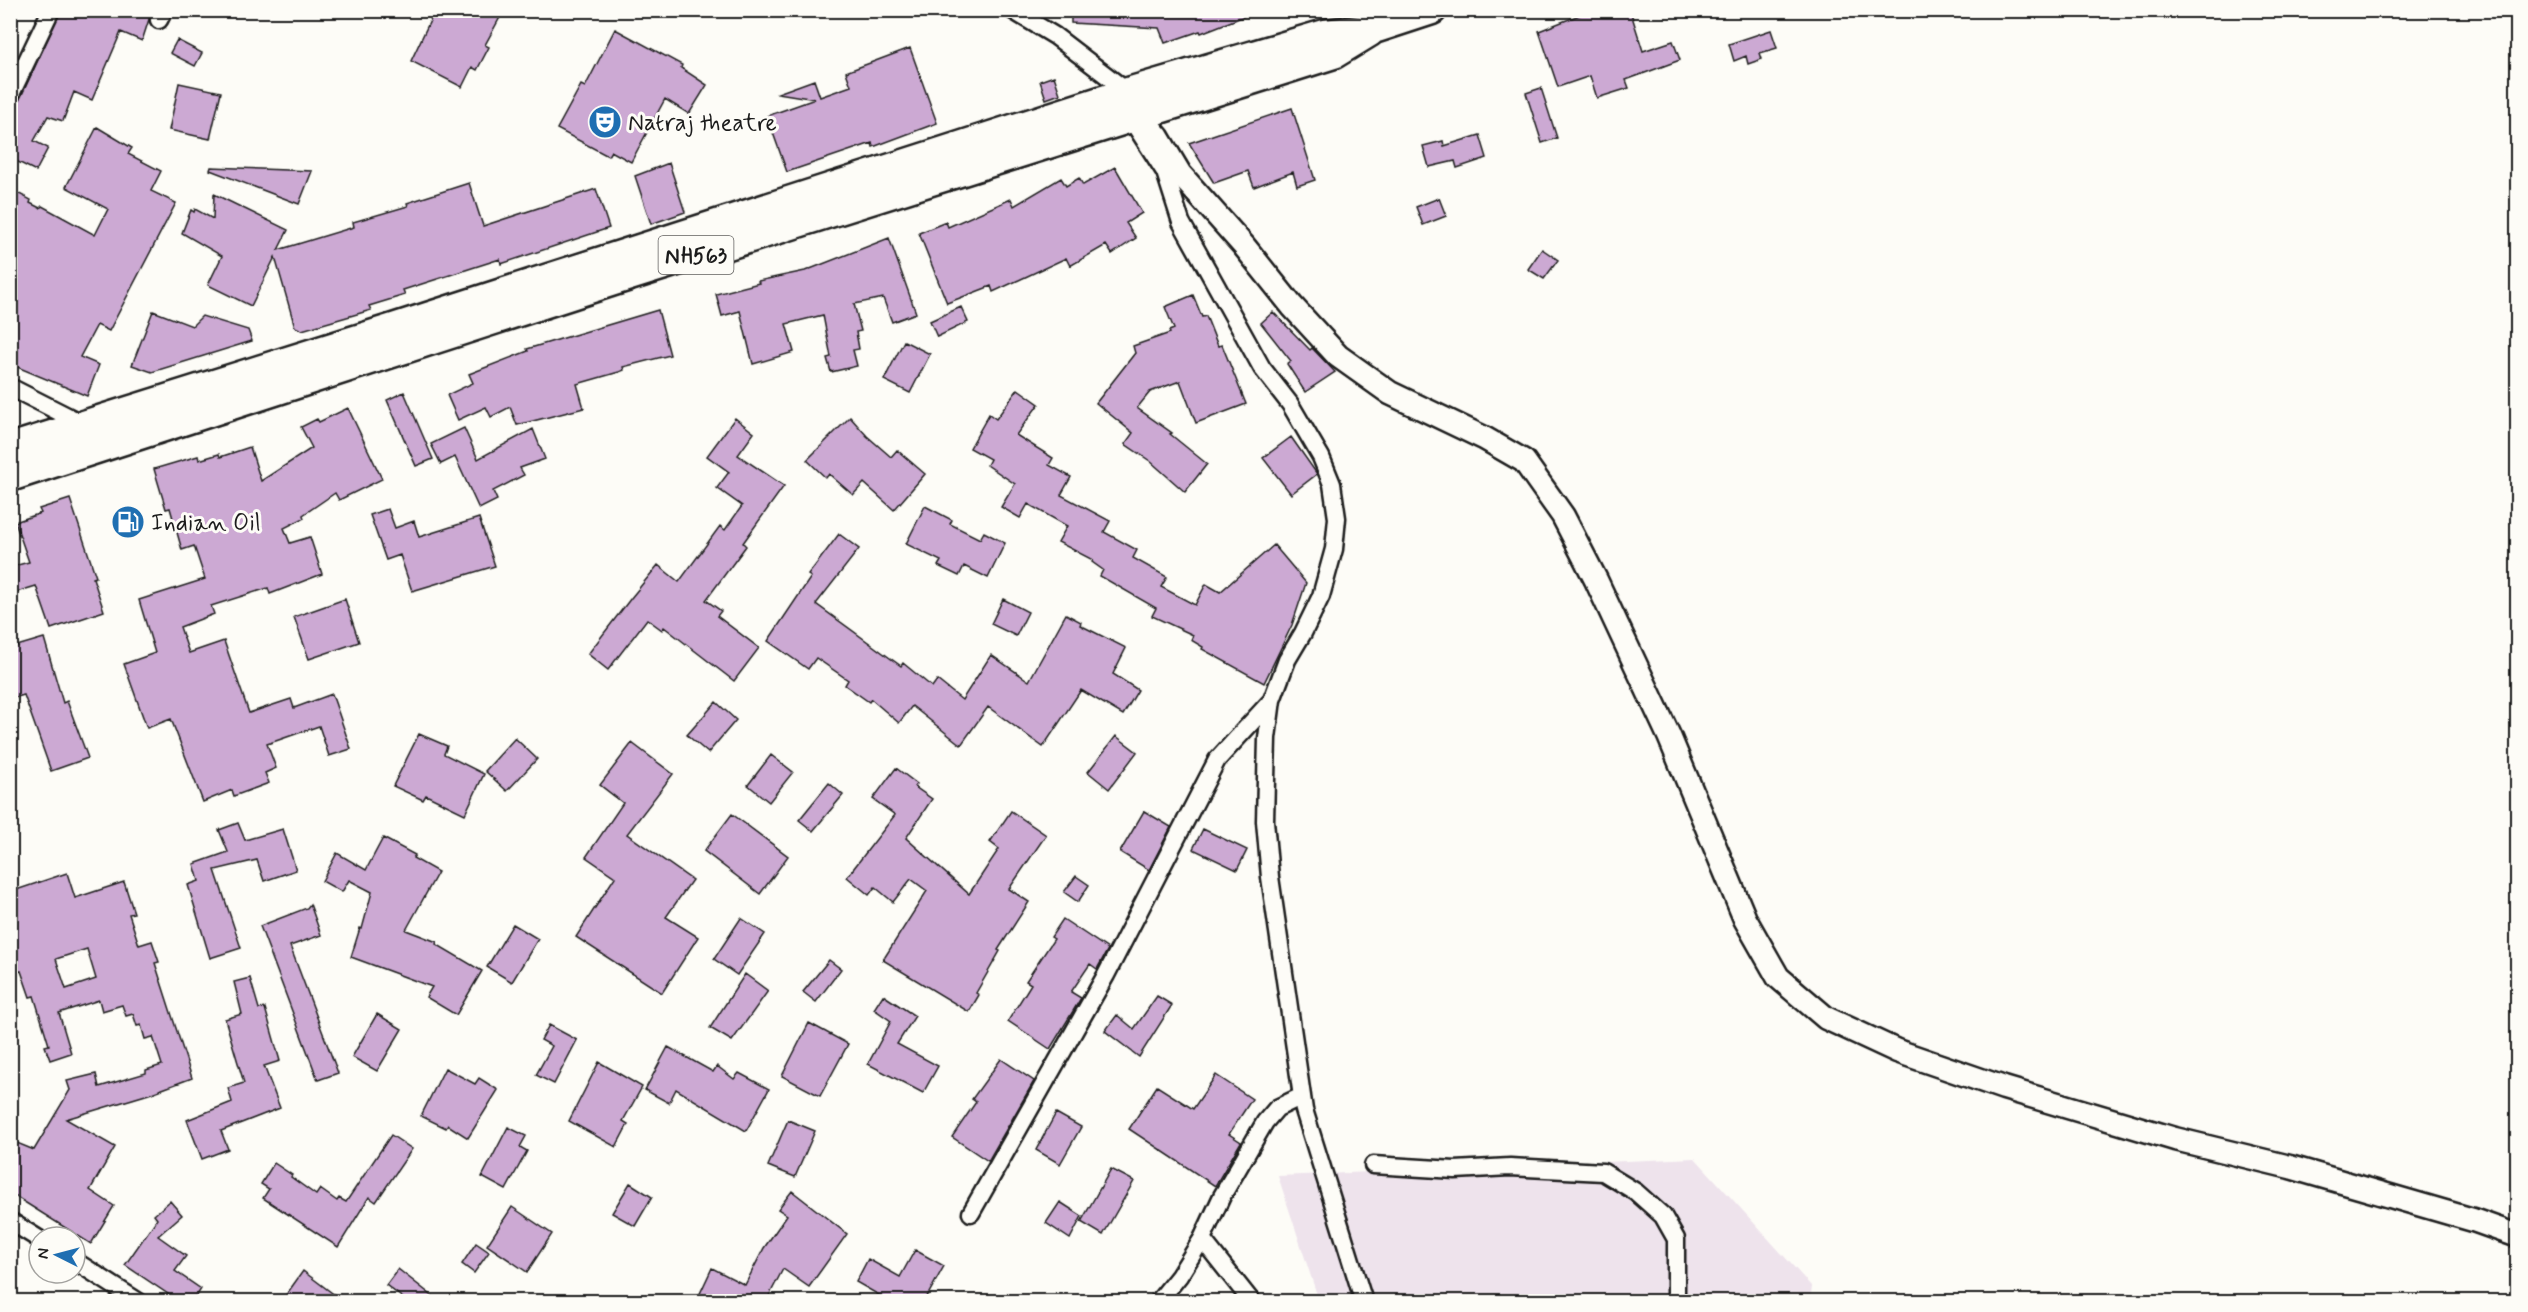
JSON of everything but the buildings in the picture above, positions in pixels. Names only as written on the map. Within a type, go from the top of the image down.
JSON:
[{"type":"highway","name":"NH563","points":[[10,448],[1133,108],[1334,54],[1377,28],[1432,10]]},
{"type":"highway","name":"NH563","points":[[10,477],[606,284],[1133,108]]},
{"type":"street","points":[[10,96],[51,10]]},
{"type":"street","points":[[1012,10],[1055,36],[1133,108],[1158,137],[1180,174],[1244,246],[1292,306],[1338,356],[1390,393],[1484,438],[1524,461],[1563,516],[1596,580],[1669,736],[1745,919],[1778,977],[1826,1018],[1897,1051],[2004,1088],[2175,1139],[2290,1167],[2462,1216],[2517,1236]]},
{"type":"street","points":[[1133,108],[1165,172],[1181,222],[1262,368],[1290,404],[1322,457],[1332,484],[1337,518],[1334,549],[1321,596],[1287,660],[1272,700],[1267,738],[1265,821],[1270,877],[1302,1096],[1320,1165],[1364,1302]]},
{"type":"street","points":[[10,387],[85,425],[111,445]]},
{"type":"street","points":[[971,1213],[1106,975],[1217,760],[1272,700]]},
{"type":"street","points":[[1158,1302],[1179,1276],[1202,1239],[1222,1196],[1265,1122],[1277,1108],[1302,1096]]},
{"type":"street","points":[[1373,1166],[1455,1170],[1510,1167],[1603,1172],[1636,1192],[1663,1216],[1676,1239],[1676,1302]]},
{"type":"street","points":[[10,1221],[27,1232]]},
{"type":"street","points":[[1202,1239],[1244,1298]]},
{"type":"street","points":[[87,1269],[139,1302]]},
{"type":"shaded area","points":[[1695,1158],[1812,1287],[1810,1301],[1319,1301],[1278,1176]]},
{"type":"place","name":"Natraj theatre","points":[[605,122]]},
{"type":"place","name":"Indian Oil","points":[[128,522]]}]
